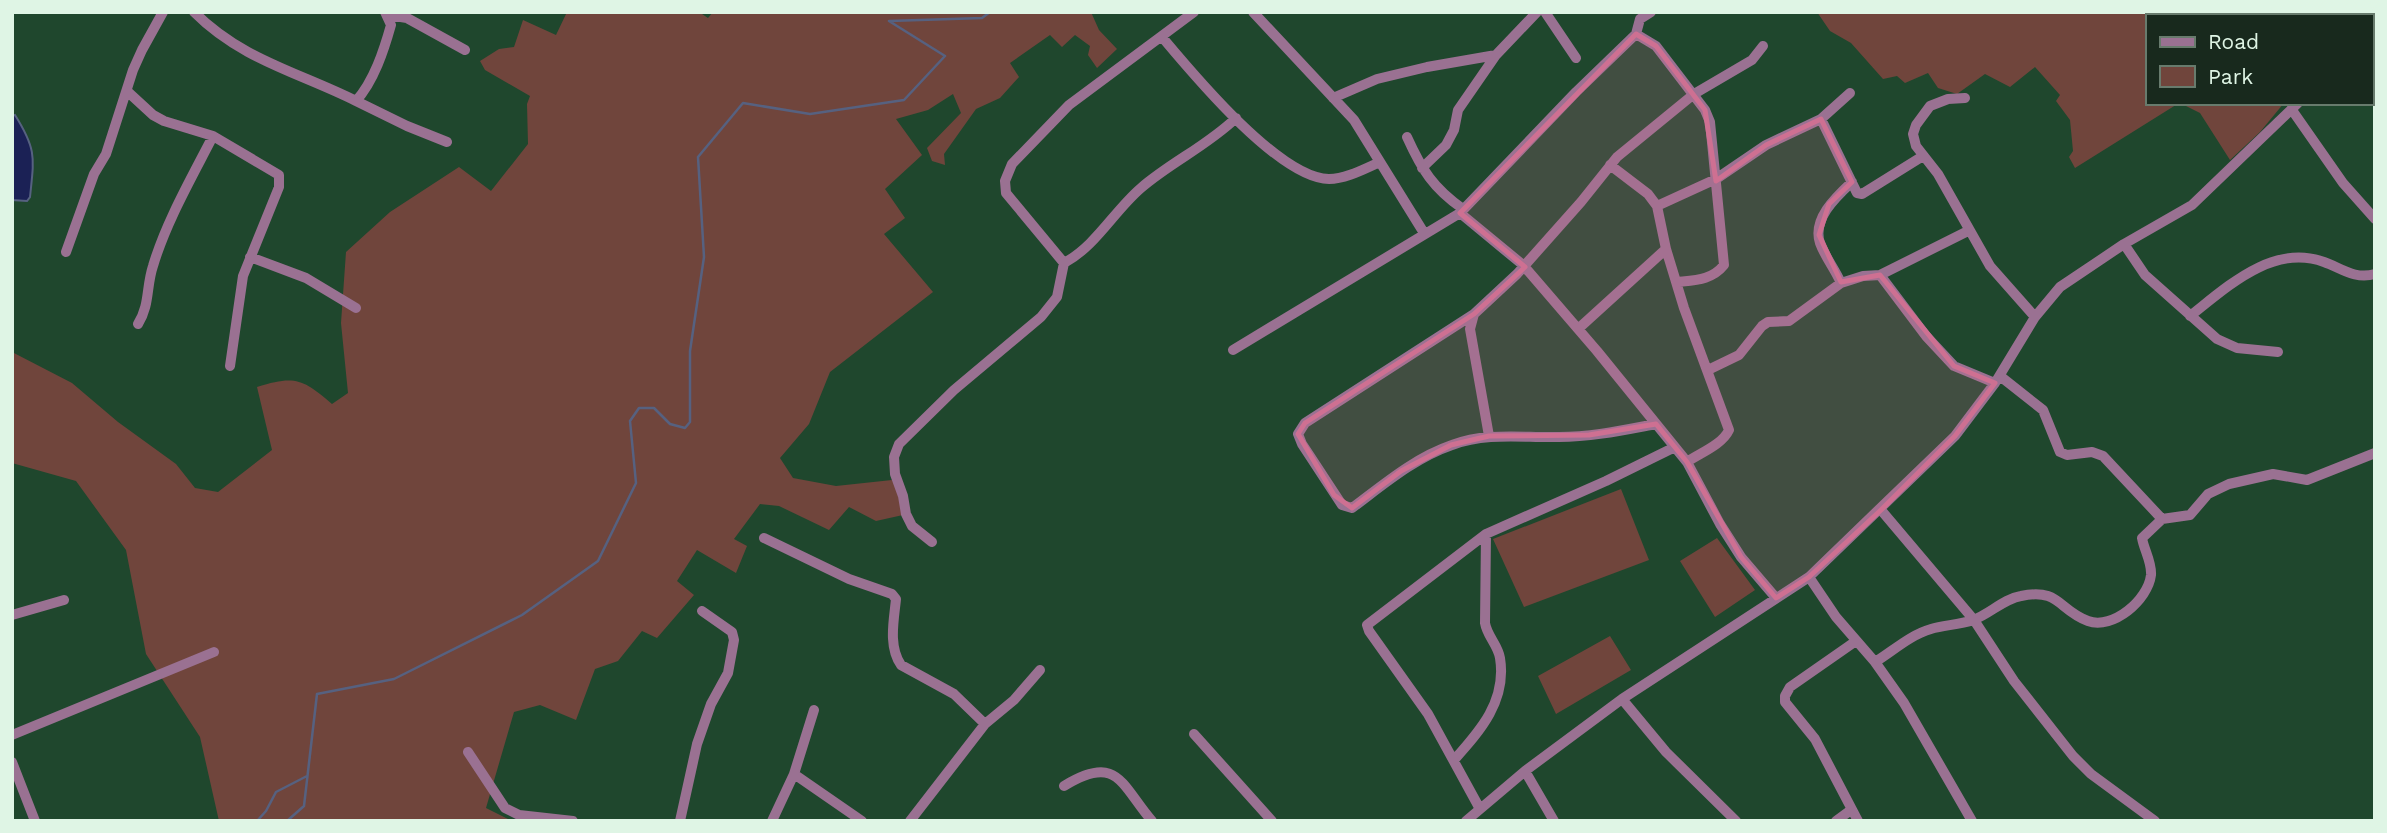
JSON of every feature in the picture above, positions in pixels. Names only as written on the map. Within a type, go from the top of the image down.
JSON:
[{"type":"street","points":[[66,252],[94,174],[106,154],[142,50],[163,12]]},
{"type":"street","points":[[1064,263],[1006,193],[1005,181],[1012,164],[1069,105],[1194,12]]},
{"type":"street","points":[[1253,12],[1354,120],[1424,233]]},
{"type":"street","points":[[1422,168],[1446,145],[1454,130],[1458,110],[1496,55],[1537,12]]},
{"type":"street","points":[[1545,12],[1576,58]]},
{"type":"street","points":[[1233,349],[1462,211],[1576,92],[1636,34],[1640,19],[1651,12]]},
{"type":"street","points":[[197,14],[233,45],[447,142]]},
{"type":"street","points":[[386,14],[407,18],[465,50]]},
{"type":"street","points":[[356,101],[369,83],[388,34],[391,25],[386,14]]},
{"type":"street","points":[[1636,34],[1656,46],[1694,94],[1710,122],[1724,265],[1717,273],[1707,278],[1677,282]]},
{"type":"street","points":[[1162,37],[1192,74],[1236,118],[1279,158],[1293,167],[1326,179],[1340,178],[1380,162]]},
{"type":"street","points":[[1656,424],[1569,437],[1489,436],[1451,445],[1401,471],[1352,508],[1342,505],[1334,495],[1298,434],[1305,423],[1474,314],[1517,275],[1624,149],[1694,94],[1752,60],[1763,46]]},
{"type":"street","points":[[1333,99],[1377,79],[1496,55]]},
{"type":"street","points":[[128,92],[153,115],[212,136],[279,175],[279,187],[243,276],[230,366]]},
{"type":"street","points":[[1657,206],[1716,179],[1766,145],[1821,119],[1832,112],[1850,93]]},
{"type":"street","points":[[1965,98],[1938,101],[1930,107],[1916,125],[1913,134],[1916,146],[1938,174],[1990,266],[2035,317]]},
{"type":"street","points":[[1466,821],[1525,771],[1622,699],[1809,577],[1955,436],[1998,380],[2035,317],[2060,287],[2124,244],[2192,205],[2295,107],[2343,183],[2375,219]]},
{"type":"street","points":[[932,542],[912,526],[906,514],[895,474],[894,457],[899,444],[954,390],[1041,317],[1057,297],[1064,263],[1082,251],[1138,191],[1160,172],[1211,141],[1236,118]]},
{"type":"street","points":[[1821,119],[1857,193],[1862,194],[1923,156]]},
{"type":"street","points":[[138,324],[146,312],[153,265],[212,136]]},
{"type":"street","points":[[1407,137],[1430,181],[1523,265],[1675,447],[1741,557],[1776,598]]},
{"type":"street","points":[[1610,165],[1648,194],[1657,206],[1666,249],[1688,318],[1729,430],[1718,443],[1686,462]]},
{"type":"street","points":[[1841,283],[1820,243],[1819,235],[1829,204],[1852,182]]},
{"type":"street","points":[[1708,370],[1739,355],[1768,322],[1789,321],[1841,283],[1863,276],[1880,275],[1968,231]]},
{"type":"street","points":[[2124,244],[2145,275],[2217,339],[2236,348],[2278,352]]},
{"type":"street","points":[[1578,329],[1666,249]]},
{"type":"street","points":[[250,257],[306,278],[356,307]]},
{"type":"street","points":[[2190,316],[2240,278],[2276,259],[2321,260],[2351,274],[2363,277],[2375,274]]},
{"type":"street","points":[[1880,275],[1926,336],[1954,366],[1998,380],[2043,410],[2060,452],[2067,455],[2092,452],[2104,456],[2162,519]]},
{"type":"street","points":[[1474,314],[1470,329],[1489,436]]},
{"type":"street","points":[[1480,809],[1428,714],[1368,631],[1367,625],[1486,534],[1675,447]]},
{"type":"street","points":[[1875,662],[1918,634],[1974,620],[2019,596],[2044,593],[2086,620],[2109,620],[2128,610],[2145,591],[2151,572],[2142,538],[2162,519],[2190,515],[2208,494],[2229,484],[2273,474],[2307,480],[2375,453]]},
{"type":"street","points":[[1881,510],[1974,620],[2014,681],[2073,756],[2091,774],[2155,821]]},
{"type":"street","points":[[1454,761],[1480,730],[1500,691],[1500,656],[1485,623],[1486,534]]},
{"type":"street","points":[[764,538],[849,579],[892,593],[895,598],[893,642],[901,665],[954,694],[985,724]]},
{"type":"street","points":[[1809,577],[1836,617],[1875,662],[1904,703],[1972,821]]},
{"type":"street","points":[[12,615],[64,600]]},
{"type":"street","points":[[680,821],[697,744],[711,704],[727,673],[734,640],[732,632],[702,611]]},
{"type":"street","points":[[1856,641],[1790,687],[1785,702],[1815,739],[1858,821]]},
{"type":"street","points":[[12,735],[214,652]]},
{"type":"street","points":[[910,821],[985,724],[1014,700],[1041,670]]},
{"type":"street","points":[[1622,699],[1666,752],[1736,821]]},
{"type":"street","points":[[772,821],[794,774],[814,710]]},
{"type":"street","points":[[1194,734],[1272,821]]},
{"type":"street","points":[[468,751],[505,807],[519,815],[573,821]]},
{"type":"street","points":[[12,762],[35,821]]},
{"type":"street","points":[[1525,771],[1554,821]]},
{"type":"street","points":[[1064,786],[1101,772],[1111,773],[1121,778],[1152,821]]},
{"type":"street","points":[[794,774],[862,821]]},
{"type":"street","points":[[1836,821],[1851,810]]},
{"type":"highlighted area","points":[[1636,34],[1656,46],[1705,110],[1716,181],[1766,145],[1821,119],[1852,182],[1829,204],[1819,235],[1841,282],[1880,275],[1954,366],[1995,383],[1955,436],[1881,510],[1809,577],[1776,598],[1741,557],[1687,462],[1656,424],[1589,435],[1489,436],[1451,445],[1401,471],[1352,508],[1334,495],[1298,434],[1305,423],[1474,314],[1525,267],[1460,213]]},
{"type":"green space","points":[[567,12],[699,12],[708,18],[713,12],[1091,12],[1099,30],[1117,49],[1097,68],[1088,55],[1090,46],[1075,35],[1062,47],[1050,35],[1010,63],[1019,77],[1000,98],[976,109],[944,154],[945,165],[932,161],[927,148],[961,113],[953,94],[928,110],[896,119],[922,155],[885,189],[905,218],[884,234],[933,292],[830,372],[809,424],[780,458],[793,478],[836,486],[892,480],[899,493],[903,515],[876,521],[849,507],[829,530],[779,506],[760,504],[734,539],[747,546],[736,573],[697,550],[677,581],[694,595],[657,638],[642,631],[618,661],[595,669],[576,720],[540,705],[514,712],[486,808],[512,821],[219,821],[200,737],[146,654],[126,550],[76,481],[12,463],[12,352],[72,383],[118,422],[176,464],[195,488],[218,492],[272,450],[257,387],[281,381],[298,382],[306,384],[332,404],[348,393],[341,323],[346,252],[390,212],[459,167],[491,191],[528,144],[527,104],[530,96],[485,70],[480,61],[499,49],[514,47],[523,20],[556,35]]},
{"type":"green space","points":[[1817,12],[2348,14],[2146,14],[2146,105],[2176,105],[2075,168],[2069,157],[2073,151],[2070,120],[2056,101],[2060,95],[2035,67],[2010,87],[1985,74],[1957,94],[1938,88],[1928,73],[1905,83],[1897,76],[1883,79],[1851,43],[1830,31]]},
{"type":"green space","points":[[2184,105],[2282,105],[2260,132],[2230,160],[2200,113]]},
{"type":"green space","points":[[1621,489],[1649,560],[1524,607],[1493,539]]},
{"type":"green space","points":[[1717,538],[1755,590],[1715,617],[1680,561]]},
{"type":"green space","points":[[1610,636],[1631,670],[1556,714],[1538,676]]},
{"type":"shaded area","points":[[15,115],[27,137],[32,154],[30,197],[27,201],[12,200],[12,116]]},
{"type":"waterway","points":[[287,821],[304,806],[317,694],[394,679],[522,615],[598,561],[636,483],[630,421],[639,408],[654,408],[670,424],[685,428],[690,422],[690,351],[704,257],[698,157],[743,103],[810,114],[904,100],[945,56],[889,21],[982,18],[990,12]]},
{"type":"waterway","points":[[257,821],[276,792],[307,776]]}]
